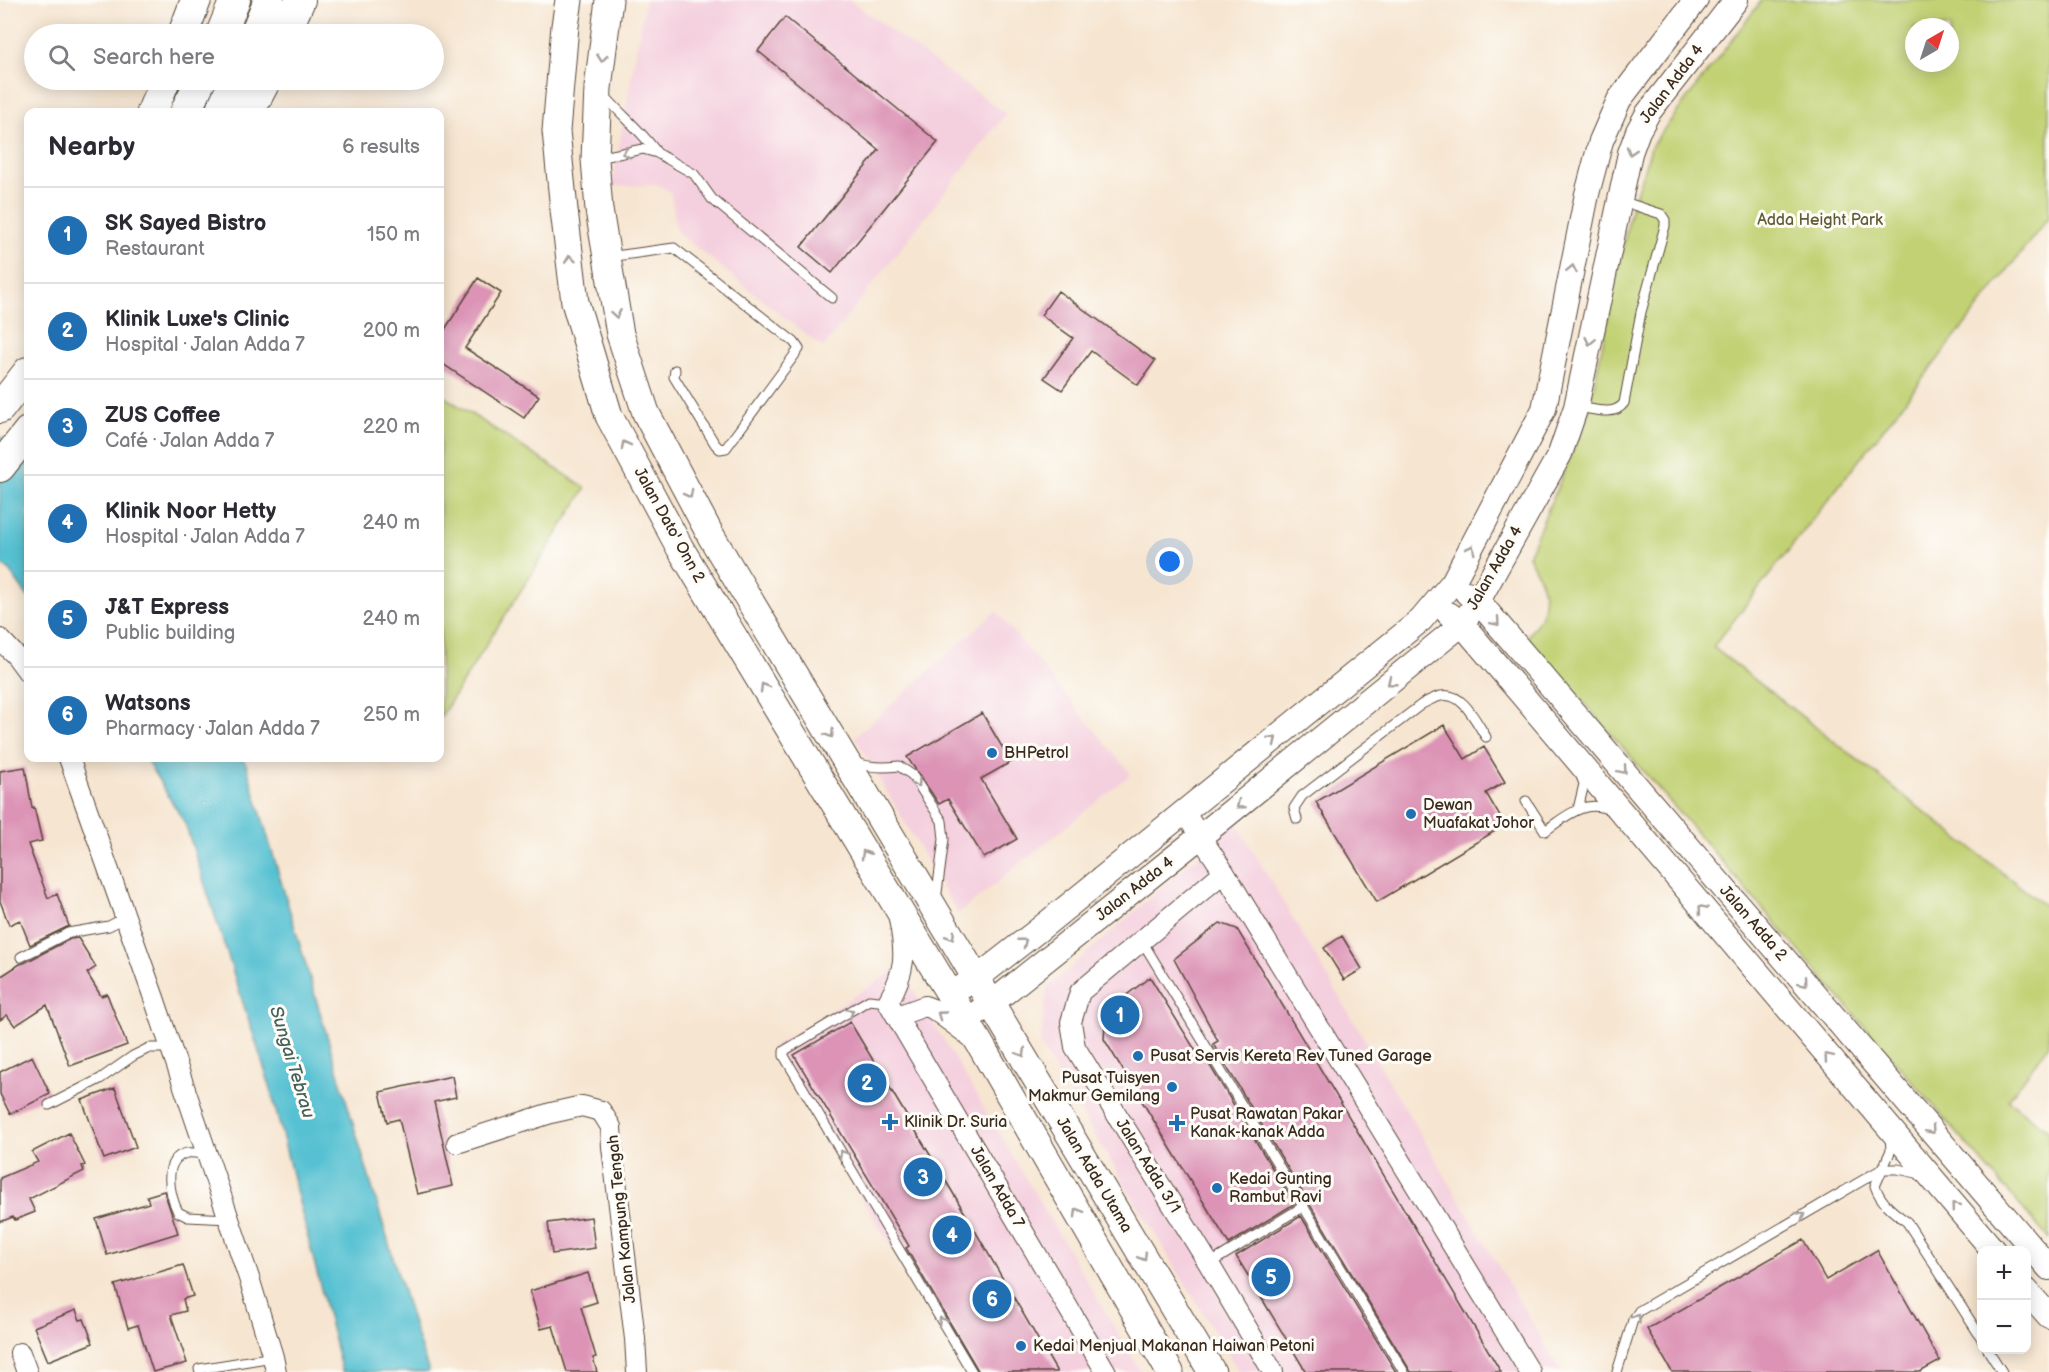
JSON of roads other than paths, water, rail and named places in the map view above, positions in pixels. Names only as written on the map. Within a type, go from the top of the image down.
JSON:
[{"type":"main road","points":[[187,24],[196,0]]},
{"type":"main road","points":[[224,24],[235,0]]},
{"type":"main road","points":[[259,24],[269,0]]},
{"type":"main road","points":[[289,24],[300,0]]},
{"type":"main road","name":"Jalan Dato' Onn 2","points":[[568,0],[556,131],[575,303],[609,416],[680,548],[950,994]]},
{"type":"main road","name":"Jalan Dato' Onn 2","points":[[609,0],[598,88],[595,159],[599,210],[620,334],[646,413],[711,536],[977,978]]},
{"type":"main road","points":[[154,108],[161,90]]},
{"type":"main road","points":[[187,108],[196,90]]},
{"type":"main road","points":[[222,108],[230,90]]},
{"type":"main road","points":[[251,108],[261,90]]},
{"type":"main road","points":[[0,408],[24,377]]},
{"type":"main road","points":[[0,467],[24,437]]},
{"type":"main road","name":"Jalan Adda Utama","points":[[977,978],[1212,1372]]},
{"type":"main road","name":"Jalan Adda Utama","points":[[950,994],[1170,1372]]},
{"type":"street","name":"Jalan Adda 4","points":[[950,994],[977,978],[1421,620],[1454,582],[1544,410],[1587,194],[1601,141],[1619,100],[1696,0]]},
{"type":"street","name":"Jalan Adda 4","points":[[966,1020],[992,1003],[1462,624],[1478,601],[1560,454],[1576,407],[1619,201],[1630,153],[1638,131],[1648,114],[1736,0]]},
{"type":"street","name":"Jalan Adda 2","points":[[1454,582],[1478,601],[2049,1268]]},
{"type":"street","name":"Jalan Adda 2","points":[[1437,604],[1462,624],[1989,1246]]},
{"type":"street","points":[[0,639],[24,667]]},
{"type":"street","points":[[1414,663],[1442,650],[1460,647],[1473,652],[1510,682]]},
{"type":"street","points":[[70,762],[171,1048],[275,1364]]},
{"type":"street","points":[[1184,812],[1224,872],[1530,1372]]},
{"type":"street","name":"Jalan Adda 3/1","points":[[1224,872],[1080,992],[1071,1022],[1075,1047],[1273,1372]]},
{"type":"street","points":[[896,904],[905,946],[892,1009],[925,1006],[933,1009],[980,1044]]},
{"type":"street","name":"Jalan Adda 7","points":[[892,1009],[1106,1372]]},
{"type":"street","name":"Jalan Kampung Tengah","points":[[457,1143],[551,1113],[582,1106],[601,1111],[611,1127],[637,1372]]},
{"type":"street","points":[[2031,1296],[2049,1316]]},
{"type":"street","points":[[20,1353],[27,1372]]},
{"type":"lane","points":[[598,88],[628,121],[646,136],[657,153]]},
{"type":"lane","points":[[595,159],[643,149],[657,153],[694,174],[712,199],[832,298]]},
{"type":"lane","points":[[1576,407],[1612,412],[1619,410],[1624,403],[1641,312],[1665,226],[1665,220],[1661,214],[1619,201]]},
{"type":"lane","points":[[606,258],[674,248],[794,342],[799,349],[726,448],[720,449],[715,444],[674,378],[675,370]]},
{"type":"lane","points":[[1297,819],[1294,808],[1302,796],[1422,704],[1442,695],[1456,698],[1466,707],[1485,737]]},
{"type":"lane","points":[[1546,724],[1584,784],[1578,809]]},
{"type":"lane","points":[[846,759],[866,767],[899,766],[912,775],[942,821],[944,839],[935,908]]},
{"type":"lane","points":[[1526,801],[1545,831],[1578,809],[1603,806],[1612,811],[1657,868],[1665,874],[1674,875]]},
{"type":"lane","points":[[21,957],[68,933],[109,926],[126,917]]},
{"type":"lane","points":[[1142,941],[1404,1372]]},
{"type":"lane","points":[[892,1009],[869,1000],[787,1049],[784,1056],[972,1372]]},
{"type":"lane","points":[[49,1105],[100,1079],[133,1056],[150,1048],[171,1048]]},
{"type":"lane","points":[[1889,1129],[1891,1149],[1875,1186],[1879,1197],[1907,1222],[1977,1331]]},
{"type":"lane","points":[[207,1154],[187,1153],[175,1161],[170,1171],[172,1200],[178,1212],[188,1217],[229,1219]]},
{"type":"lane","points":[[1617,1372],[1633,1320],[1639,1311],[1882,1169],[1898,1169],[1929,1176]]},
{"type":"lane","points":[[1209,1264],[1304,1206]]},
{"type":"lane","points":[[1991,1354],[2002,1372]]},
{"type":"lane","points":[[199,1369],[275,1364]]},
{"type":"water","points":[[0,436],[24,457],[24,591],[8,569],[0,564]]},
{"type":"water","name":"Sungai Tebrau","points":[[147,762],[245,762],[429,1372],[342,1372],[269,1083],[185,823]]},
{"type":"place","name":"BHPetrol","points":[[992,753]]},
{"type":"place","name":"Dewan Muafakat Johor","points":[[1411,814]]},
{"type":"place","name":"SK Sayed Bistro","points":[[1120,1015]]},
{"type":"place","name":"Pusat Servis Kereta Rev Tuned Garage","points":[[1138,1056]]},
{"type":"place","name":"Klinik Luxe's Clinic","points":[[867,1083]]},
{"type":"place","name":"Pusat Tuisyen Makmur Gemilang","points":[[1172,1087]]},
{"type":"place","name":"Klinik Dr. Suria","points":[[890,1122]]},
{"type":"place","name":"Pusat Rawatan Pakar Kanak-kanak Adda","points":[[1177,1123]]},
{"type":"place","name":"ZUS Coffee","points":[[923,1177]]},
{"type":"place","name":"Kedai Gunting Rambut Ravi","points":[[1217,1188]]},
{"type":"place","name":"Klinik Noor Hetty","points":[[952,1235]]},
{"type":"place","name":"J&T Express","points":[[1271,1277]]},
{"type":"place","name":"Watsons","points":[[992,1299]]},
{"type":"place","name":"Kedai Menjual Makanan Haiwan Petoni","points":[[1021,1346]]},
{"type":"park label","name":"Adda Height Park","points":[[1820,220]]}]
